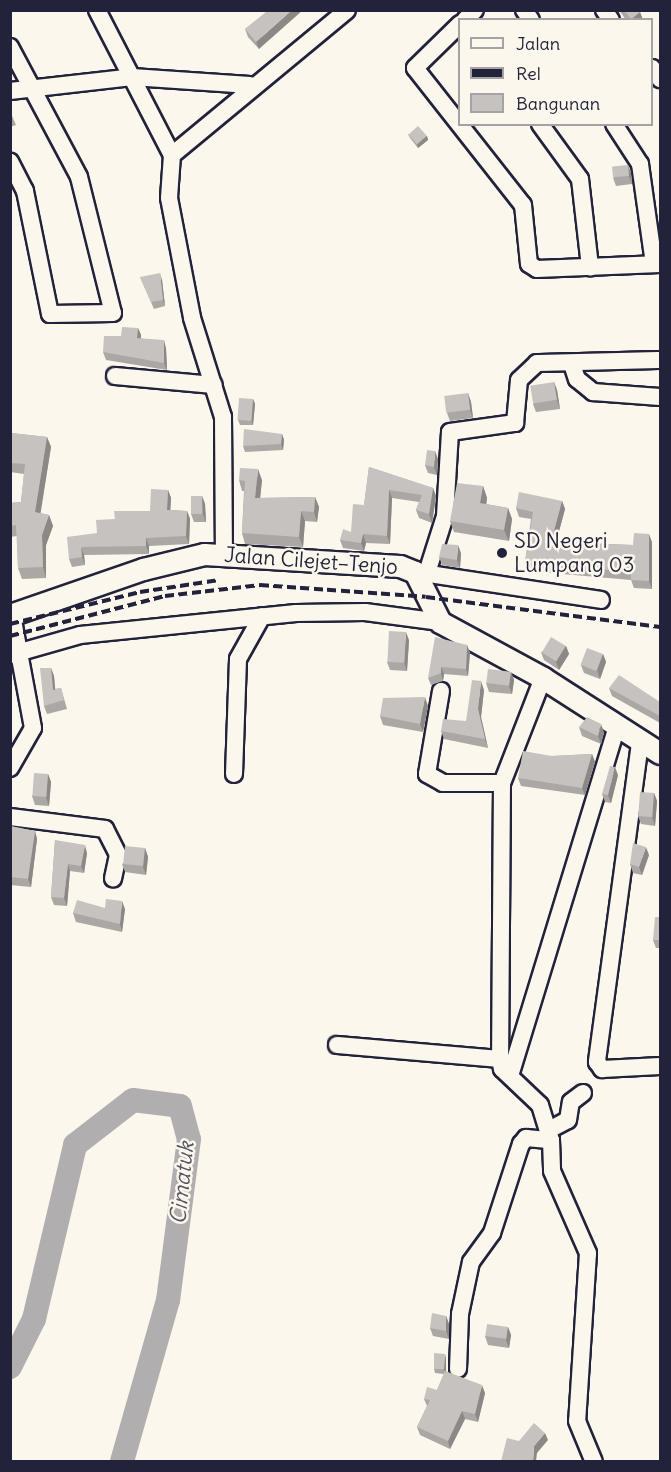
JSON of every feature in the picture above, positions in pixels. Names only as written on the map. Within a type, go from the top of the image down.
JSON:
[{"type":"main road","name":"Jalan Cilejet–Tenjo","points":[[11,615],[160,563],[224,552],[400,566],[420,574],[440,622]]},
{"type":"main road","points":[[440,622],[543,678],[640,743],[660,753]]},
{"type":"street","points":[[97,10],[172,155],[169,198],[192,318],[223,417],[224,552]]},
{"type":"street","points":[[172,155],[250,85],[347,10]]},
{"type":"street","points":[[458,24],[417,62],[418,74],[458,124]]},
{"type":"street","points":[[10,47],[79,177],[113,314],[50,314],[25,191],[10,162]]},
{"type":"street","points":[[10,91],[132,77],[250,85]]},
{"type":"street","points":[[460,126],[523,205],[532,267],[657,264],[640,164],[615,126]]},
{"type":"street","points":[[541,126],[580,178],[591,267]]},
{"type":"street","points":[[601,600],[420,574],[445,516],[450,432],[510,426],[518,416],[517,388],[527,369],[553,361],[572,364],[599,358],[660,360]]},
{"type":"street","points":[[572,364],[577,379],[593,392],[660,398]]},
{"type":"street","points":[[115,376],[214,386]]},
{"type":"street","points":[[16,653],[80,635],[262,616],[365,612],[440,622]]},
{"type":"street","points":[[10,768],[33,728],[16,653],[11,615]]},
{"type":"street","points":[[234,774],[238,659],[262,616]]},
{"type":"street","points":[[543,678],[502,783],[500,1059],[510,1076],[534,1096],[550,1135],[552,1172],[588,1252],[577,1421],[594,1461]]},
{"type":"street","points":[[441,690],[427,774],[443,783],[502,783]]},
{"type":"street","points":[[510,1076],[617,726]]},
{"type":"street","points":[[640,743],[597,1062],[602,1069],[660,1066]]},
{"type":"street","points":[[10,816],[105,829],[118,855],[113,878]]},
{"type":"street","points":[[337,1045],[500,1059]]},
{"type":"street","points":[[458,1369],[460,1314],[471,1262],[492,1233],[521,1144],[526,1138],[550,1135],[568,1120],[572,1102],[583,1093]]},
{"type":"building","points":[[269,10],[292,10],[256,42],[245,29]]},
{"type":"building","points":[[624,10],[639,10],[640,12],[630,18]]},
{"type":"building","points":[[418,126],[427,136],[417,144],[408,135]]},
{"type":"building","points":[[628,165],[629,176],[613,177],[612,166]]},
{"type":"building","points":[[160,273],[163,300],[151,302],[140,277]]},
{"type":"building","points":[[122,327],[138,328],[137,338],[164,340],[164,363],[103,352],[104,336],[121,336]]},
{"type":"building","points":[[554,382],[557,400],[533,404],[530,386]]},
{"type":"building","points":[[468,393],[470,410],[446,413],[444,396]]},
{"type":"building","points":[[239,398],[253,399],[251,421],[237,420]]},
{"type":"building","points":[[244,429],[282,434],[281,444],[243,446]]},
{"type":"building","points":[[11,433],[47,437],[35,512],[49,515],[42,535],[43,567],[18,568],[16,525],[10,526],[10,503],[21,502],[25,464],[10,463]]},
{"type":"building","points":[[427,450],[435,451],[434,467],[425,465]]},
{"type":"building","points":[[369,467],[433,488],[429,514],[416,510],[422,495],[389,490],[387,536],[363,534],[361,543],[340,540],[343,529],[351,532],[353,504],[364,505]]},
{"type":"building","points":[[240,468],[258,469],[255,498],[315,497],[314,512],[301,511],[299,537],[242,533],[245,481],[239,480]]},
{"type":"building","points":[[457,483],[483,486],[480,503],[508,508],[504,530],[450,521]]},
{"type":"building","points":[[151,489],[168,490],[167,510],[187,511],[186,536],[146,538],[146,546],[81,547],[82,557],[69,559],[67,537],[97,533],[96,520],[115,519],[114,511],[150,511]]},
{"type":"building","points":[[519,492],[562,501],[551,542],[633,545],[634,533],[649,534],[649,581],[631,580],[631,572],[525,562],[533,512],[516,508]]},
{"type":"building","points":[[191,496],[202,496],[202,514],[191,514]]},
{"type":"building","points":[[442,544],[458,545],[457,560],[439,557]]},
{"type":"building","points":[[389,631],[406,632],[404,663],[387,662]]},
{"type":"building","points":[[435,637],[467,645],[466,669],[441,667],[441,673],[428,678]]},
{"type":"building","points":[[551,637],[566,646],[556,661],[542,652]]},
{"type":"building","points":[[587,648],[603,654],[596,671],[581,665]]},
{"type":"building","points":[[40,668],[51,668],[53,690],[61,688],[64,700],[44,706]]},
{"type":"building","points":[[488,669],[511,672],[509,686],[486,683]]},
{"type":"building","points":[[619,675],[660,702],[660,716],[609,688]]},
{"type":"building","points":[[472,680],[481,681],[478,709],[485,739],[441,731],[443,719],[466,721]]},
{"type":"building","points":[[425,697],[420,724],[380,716],[383,698]]},
{"type":"building","points":[[587,717],[601,724],[598,736],[579,727]]},
{"type":"building","points":[[523,751],[552,756],[592,754],[582,788],[518,778]]},
{"type":"building","points":[[610,766],[615,767],[608,795],[602,794]]},
{"type":"building","points":[[34,773],[48,774],[46,797],[32,796]]},
{"type":"building","points":[[640,792],[654,793],[652,817],[638,816]]},
{"type":"building","points":[[10,826],[35,831],[28,879],[10,877]]},
{"type":"building","points":[[55,840],[85,845],[81,866],[68,864],[64,898],[51,897]]},
{"type":"building","points":[[633,843],[646,847],[639,867],[630,864]]},
{"type":"building","points":[[125,846],[145,848],[143,866],[123,864]]},
{"type":"building","points":[[106,899],[122,901],[120,924],[73,913],[77,900],[105,908]]},
{"type":"building","points":[[655,917],[660,917],[660,940],[653,940]]},
{"type":"building","points":[[432,1313],[446,1316],[446,1331],[430,1328]]},
{"type":"building","points":[[487,1324],[508,1327],[506,1339],[485,1336]]},
{"type":"building","points":[[434,1353],[445,1354],[444,1369],[434,1369]]},
{"type":"building","points":[[445,1371],[482,1385],[475,1414],[462,1411],[448,1441],[417,1427],[430,1400],[424,1399],[427,1387],[437,1390]]},
{"type":"building","points":[[534,1423],[545,1433],[534,1446],[533,1461],[501,1461],[507,1438],[519,1441]]},
{"type":"waterway","name":"Cimatuk","points":[[10,1367],[34,1319],[75,1145],[133,1100],[180,1106],[189,1139],[168,1300],[122,1462]]},
{"type":"railway","points":[[10,624],[140,592],[219,580]]},
{"type":"railway","points":[[10,636],[165,596],[260,585],[426,597],[660,627]]},
{"type":"place","name":"SD Negeri Lumpang 03","points":[[502,553]]}]
